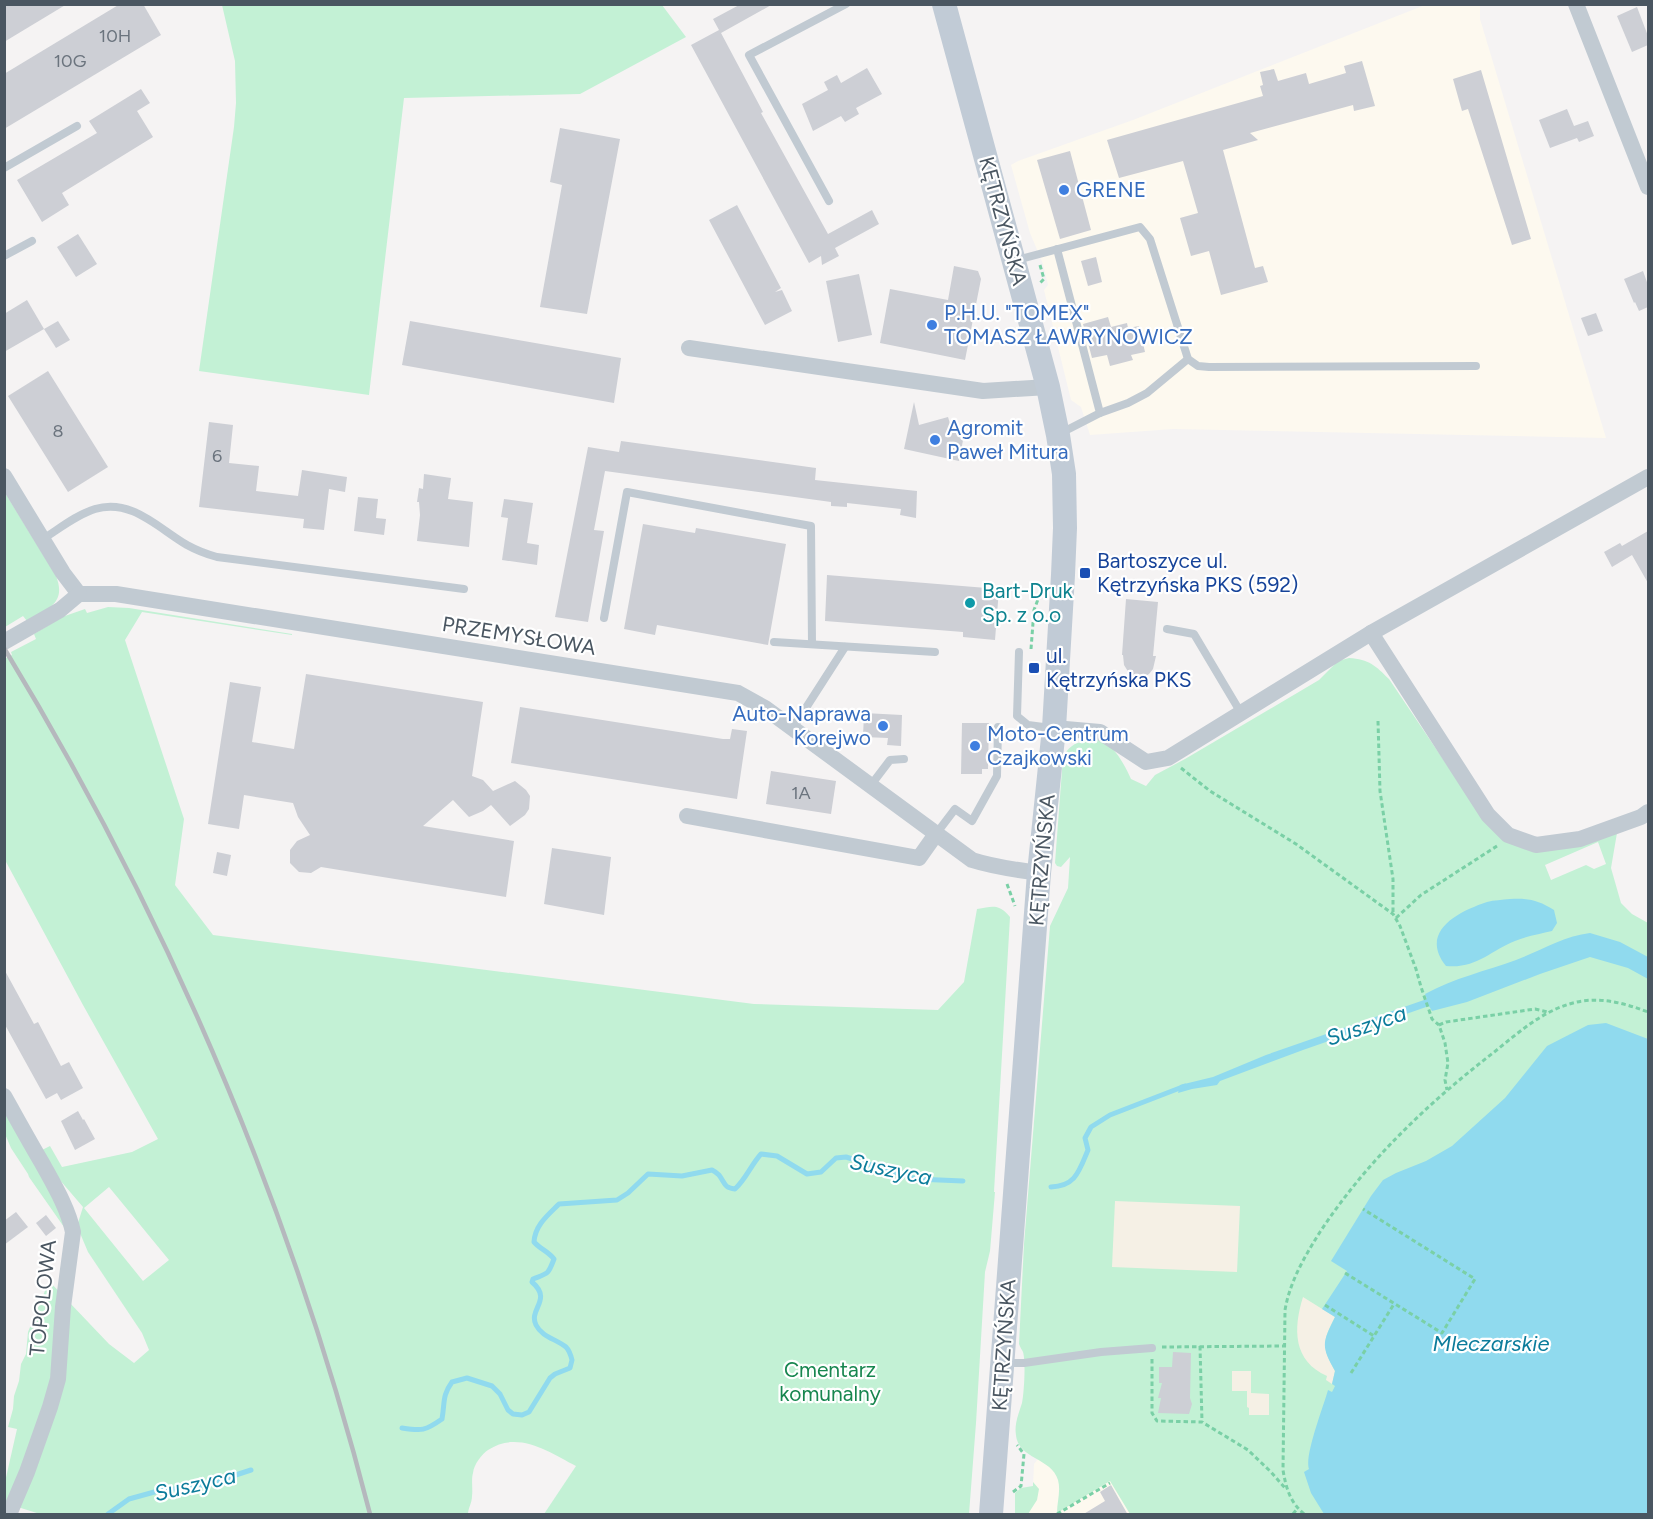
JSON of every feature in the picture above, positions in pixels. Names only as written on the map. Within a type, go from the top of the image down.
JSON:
[{"type":"main road","name":"KĘTRZYŃSKA","points":[[944,4],[1048,387],[1064,474],[1065,528],[1054,728],[1039,873],[991,1515]]},
{"type":"street","points":[[1576,4],[1648,187]]},
{"type":"street","points":[[689,348],[983,391],[1048,387]]},
{"type":"street","points":[[4,476],[63,573],[79,594],[60,610],[4,642]]},
{"type":"street","points":[[1054,728],[1100,732],[1146,762],[1168,758],[1371,633],[1648,477]]},
{"type":"street","name":"PRZEMYSŁOWA","points":[[79,594],[116,594],[738,693],[765,708],[972,860],[1007,869],[1039,873]]},
{"type":"street","points":[[1371,633],[1488,815],[1508,835],[1536,845],[1580,839],[1641,817],[1648,812]]},
{"type":"street","points":[[687,816],[920,858],[936,834]]},
{"type":"street","name":"TOPOLOWA","points":[[4,1096],[52,1182],[65,1208],[73,1232],[63,1306],[58,1379],[43,1429],[11,1512]]},
{"type":"lane","points":[[829,201],[749,55],[846,4]]},
{"type":"lane","points":[[4,168],[77,126]]},
{"type":"lane","points":[[1013,261],[1140,226],[1150,239],[1188,359],[1197,366],[1476,366]]},
{"type":"lane","points":[[4,256],[32,241]]},
{"type":"lane","points":[[1057,249],[1100,413]]},
{"type":"lane","points":[[1058,435],[1100,413],[1147,393],[1188,359]]},
{"type":"lane","points":[[604,618],[627,492],[811,526],[812,644]]},
{"type":"lane","points":[[43,539],[94,509],[107,506],[121,507],[147,518],[188,545],[217,557],[464,589]]},
{"type":"lane","points":[[1167,629],[1194,634],[1241,713]]},
{"type":"lane","points":[[774,642],[935,652]]},
{"type":"lane","points":[[793,728],[845,647]]},
{"type":"lane","points":[[1018,652],[1017,716],[1028,725],[1054,728]]},
{"type":"lane","points":[[936,834],[955,809],[972,821],[997,776],[998,727]]},
{"type":"lane","points":[[871,785],[890,760],[904,759]]},
{"type":"lane","points":[[1003,1363],[1024,1363],[1101,1352],[1152,1348]]},
{"type":"path","points":[[1378,721],[1380,791],[1393,879],[1395,916],[1416,969],[1432,1019],[1439,1025],[1445,1043],[1448,1063],[1445,1080],[1447,1090]]},
{"type":"path","points":[[1168,758],[1210,791],[1296,844],[1395,916]]},
{"type":"path","points":[[1395,916],[1420,895],[1512,837]]},
{"type":"path","points":[[1286,1489],[1283,1470],[1283,1346],[1287,1297],[1293,1279],[1309,1249],[1351,1187],[1388,1145],[1447,1090],[1548,1012],[1575,1002],[1604,1000],[1648,1012]]},
{"type":"path","points":[[1439,1025],[1446,1022],[1535,1009],[1548,1012]]},
{"type":"path","points":[[1345,1273],[1442,1333],[1475,1280],[1363,1209]]},
{"type":"path","points":[[1351,1373],[1394,1304]]},
{"type":"path","points":[[1325,1305],[1374,1336]]},
{"type":"path","points":[[1200,1346],[1202,1422]]},
{"type":"path","points":[[1283,1346],[1152,1348],[1152,1413],[1157,1421],[1202,1422],[1248,1450],[1272,1472],[1286,1489],[1301,1515]]},
{"type":"path","points":[[1058,1515],[1110,1484]]},
{"type":"path","points":[[1293,1515],[1297,1509]]},
{"type":"shaded area","points":[[1425,5],[1480,5],[1480,19],[1606,438],[1173,429],[1090,435],[1081,407],[1071,400],[1044,290],[1048,285],[1043,264],[1030,233],[1011,165],[1133,120]]},
{"type":"shaded area","points":[[1112,1394],[1141,1514],[1027,1514],[1033,1486],[1034,1464]]},
{"type":"green space","points":[[222,5],[662,5],[686,37],[580,94],[404,98],[369,395],[199,371],[236,103],[235,61]]},
{"type":"green space","points":[[4,491],[56,576],[59,585],[57,599],[48,609],[27,621],[23,616],[5,627]]},
{"type":"green space","name":"Cmentarz komunalny","points":[[108,607],[129,608],[292,634],[142,612],[125,640],[184,819],[175,885],[213,935],[754,1004],[938,1010],[964,982],[977,909],[996,907],[1010,917],[995,1192],[990,1251],[985,1272],[969,1514],[544,1514],[576,1466],[533,1445],[511,1442],[499,1444],[488,1450],[477,1463],[472,1476],[472,1499],[468,1514],[40,1514],[5,1503],[5,1482],[17,1429],[8,1427],[14,1396],[21,1364],[26,1354],[28,1332],[49,1281],[109,1344],[134,1363],[149,1350],[142,1333],[88,1252],[77,1226],[83,1207],[59,1179],[42,1150],[50,1146],[62,1167],[132,1152],[158,1139],[5,860],[4,656],[6,658],[12,655],[11,652],[36,639],[34,634],[62,617],[85,609],[87,613]],"holes":[[[109,1187],[169,1260],[143,1281],[84,1208]]]},
{"type":"green space","points":[[1349,658],[1367,662],[1389,679],[1486,823],[1519,844],[1617,833],[1611,868],[1621,903],[1632,914],[1648,923],[1648,1514],[1130,1514],[1110,1481],[1057,1513],[1059,1488],[1055,1473],[1018,1443],[1016,1427],[1022,1403],[1024,1378],[1024,1357],[1019,1344],[1024,1244],[1050,926],[1068,888],[1070,857],[1061,867],[1055,863],[1063,757],[1075,744],[1097,740],[1104,742],[1114,750],[1131,779],[1146,786],[1155,775],[1319,680],[1338,661]],"holes":[[[1598,842],[1606,864],[1594,869],[1586,865],[1551,880],[1545,865]]]},
{"type":"green space","points":[[4,1109],[62,1210],[64,1227],[11,1148],[5,1134]]},
{"type":"green space","points":[[1033,1482],[1039,1489],[1037,1500],[1028,1514],[1015,1514],[1015,1493],[1021,1488],[1033,1486]]},
{"type":"sand","points":[[1115,1201],[1240,1206],[1237,1272],[1112,1267]]},
{"type":"sand","points":[[1303,1297],[1335,1317],[1325,1344],[1335,1371],[1332,1384],[1326,1380],[1327,1376],[1308,1362],[1298,1343],[1298,1321]]},
{"type":"sand","points":[[1232,1371],[1251,1371],[1251,1393],[1269,1394],[1269,1415],[1249,1415],[1247,1391],[1232,1391]]},
{"type":"water","points":[[1533,900],[1554,910],[1557,923],[1552,931],[1515,941],[1466,965],[1446,966],[1439,954],[1437,943],[1439,933],[1445,925],[1464,911],[1476,906],[1490,901]]},
{"type":"water","points":[[1590,933],[1620,942],[1648,957],[1648,979],[1628,968],[1590,957],[1467,1002],[1432,1011],[1429,1006],[1303,1050],[1220,1081],[1217,1085],[1178,1093],[1180,1085],[1213,1077],[1266,1055],[1427,999],[1425,994],[1447,983],[1516,960],[1561,940]]},
{"type":"water","name":"Mleczarskie","points":[[1606,1023],[1648,1039],[1648,1514],[1324,1514],[1311,1493],[1304,1472],[1309,1469],[1309,1453],[1328,1390],[1332,1392],[1335,1386],[1332,1384],[1335,1371],[1327,1356],[1325,1344],[1335,1317],[1322,1309],[1347,1271],[1331,1261],[1383,1180],[1426,1161],[1452,1146],[1505,1098],[1547,1046],[1588,1025]]},
{"type":"building","points":[[4,4],[67,4],[4,42]]},
{"type":"building","points":[[120,4],[143,4],[161,35],[4,129],[4,74]]},
{"type":"building","points":[[741,4],[773,4],[721,33],[763,112],[761,113],[828,234],[872,210],[879,224],[835,248],[839,256],[822,265],[821,256],[809,263],[691,45],[719,30],[713,19]]},
{"type":"building","points":[[1637,7],[1648,36],[1648,45],[1632,52],[1617,16]]},
{"type":"building","points":[[1362,61],[1375,106],[1354,111],[1353,105],[1250,133],[1258,140],[1223,150],[1255,268],[1263,266],[1268,282],[1221,295],[1209,251],[1191,256],[1180,218],[1198,213],[1183,161],[1119,178],[1107,140],[1263,96],[1260,72],[1274,69],[1278,81],[1306,73],[1309,84],[1346,73],[1344,66]]},
{"type":"building","points":[[867,68],[882,94],[856,108],[859,114],[845,122],[841,116],[813,131],[802,104],[828,90],[824,82],[837,75],[841,83]]},
{"type":"building","points":[[1481,70],[1531,239],[1512,245],[1468,109],[1462,111],[1453,79]]},
{"type":"building","points":[[141,89],[150,103],[137,111],[153,137],[62,193],[69,205],[42,222],[17,180],[97,133],[89,121]]},
{"type":"building","points":[[1567,109],[1574,126],[1588,121],[1594,136],[1579,142],[1577,138],[1550,148],[1539,120]]},
{"type":"building","points":[[560,128],[620,139],[587,314],[540,307],[562,185],[550,182]]},
{"type":"building","name":"GRENE","points":[[1070,151],[1091,230],[1060,239],[1037,160]]},
{"type":"building","points":[[737,205],[781,288],[775,292],[782,290],[792,311],[765,325],[709,220]]},
{"type":"building","points":[[78,234],[97,264],[76,277],[57,247]]},
{"type":"building","points":[[1096,257],[1102,282],[1088,286],[1081,261]]},
{"type":"building","name":"P.H.U. \"TOMEX\" TOMASZ ŁAWRYNOWICZ","points":[[954,266],[978,271],[981,279],[965,360],[880,343],[890,289],[948,300]]},
{"type":"building","points":[[1643,271],[1648,285],[1648,307],[1639,311],[1624,279]]},
{"type":"building","points":[[859,274],[872,335],[838,342],[826,281]]},
{"type":"building","points":[[27,300],[44,329],[4,352],[4,314]]},
{"type":"building","points":[[1596,313],[1603,331],[1588,336],[1581,318]]},
{"type":"building","points":[[1108,317],[1111,327],[1127,323],[1128,328],[1139,326],[1145,352],[1131,355],[1133,360],[1110,366],[1107,355],[1092,358],[1083,324]]},
{"type":"building","points":[[58,321],[70,340],[56,348],[44,329]]},
{"type":"building","points":[[410,321],[621,358],[614,403],[402,365]]},
{"type":"building","points":[[48,371],[108,467],[68,492],[8,396]]},
{"type":"building","name":"Agromit Paweł Mitura","points":[[914,402],[919,425],[948,417],[951,427],[965,430],[959,461],[904,449]]},
{"type":"building","points":[[209,422],[233,425],[229,463],[259,466],[256,491],[298,496],[302,470],[347,477],[345,492],[329,489],[324,530],[303,528],[304,519],[199,507]]},
{"type":"building","points":[[621,441],[816,468],[815,480],[917,491],[916,518],[900,515],[901,509],[847,503],[847,507],[831,506],[831,502],[605,471],[594,530],[604,531],[588,622],[555,617],[588,447],[619,452]]},
{"type":"building","points":[[424,474],[451,478],[448,499],[473,502],[469,547],[417,541],[420,515],[419,502],[417,502],[419,488],[423,489]]},
{"type":"building","points":[[358,497],[378,499],[376,518],[386,519],[384,535],[354,531]]},
{"type":"building","points":[[504,499],[533,503],[527,543],[539,545],[537,565],[502,560],[508,518],[501,517]]},
{"type":"building","points":[[643,524],[695,533],[696,528],[786,544],[768,645],[657,625],[655,635],[624,629]]},
{"type":"building","points":[[1648,531],[1648,583],[1632,555],[1612,567],[1604,552],[1620,543],[1622,546]]},
{"type":"building","points":[[827,575],[999,589],[995,640],[963,637],[963,632],[825,621]]},
{"type":"building","points":[[1126,599],[1158,602],[1153,656],[1156,656],[1153,669],[1144,677],[1133,676],[1124,665],[1122,655]]},
{"type":"building","points":[[306,674],[483,702],[472,776],[483,780],[493,791],[515,781],[530,796],[529,809],[525,815],[510,826],[491,805],[469,817],[453,800],[423,826],[514,841],[506,897],[321,867],[311,873],[299,872],[290,863],[290,850],[297,841],[310,835],[298,817],[293,803],[244,795],[239,829],[208,824],[230,682],[261,687],[252,742],[294,749]]},
{"type":"building","points":[[520,707],[723,739],[730,739],[732,729],[747,731],[737,799],[511,763]]},
{"type":"building","name":"Auto-Naprawa Korejwo","points":[[864,713],[902,715],[901,746],[887,745],[888,738],[863,737]]},
{"type":"building","name":"Moto-Centrum Czajkowski","points":[[962,723],[989,723],[988,769],[982,769],[982,774],[961,774]]},
{"type":"building","points":[[771,771],[836,781],[831,814],[766,804]]},
{"type":"building","points":[[552,848],[611,857],[604,915],[544,904]]},
{"type":"building","points":[[217,852],[231,855],[227,876],[213,873]]},
{"type":"building","points":[[4,969],[34,1024],[38,1022],[61,1066],[69,1062],[83,1088],[61,1100],[57,1093],[46,1099],[4,1023]]},
{"type":"building","points":[[78,1111],[95,1139],[75,1150],[61,1121]]},
{"type":"building","points":[[16,1212],[28,1227],[4,1245],[4,1221]]},
{"type":"building","points":[[46,1215],[56,1228],[46,1236],[36,1223]]},
{"type":"building","points":[[1173,1352],[1191,1353],[1190,1398],[1192,1404],[1189,1414],[1158,1413],[1161,1398],[1158,1398],[1162,1383],[1159,1383],[1159,1367],[1172,1367]]},
{"type":"building","points":[[1111,1485],[1128,1515],[1082,1515],[1105,1501],[1100,1492]]},
{"type":"waterway","name":"Suszyca","points":[[1051,1187],[1066,1184],[1075,1176],[1088,1150],[1085,1138],[1091,1127],[1110,1115],[1185,1086]]},
{"type":"waterway","name":"Suszyca","points":[[402,1428],[423,1429],[442,1419],[444,1399],[452,1382],[467,1378],[492,1386],[500,1394],[508,1410],[513,1414],[522,1415],[529,1412],[550,1378],[570,1368],[572,1360],[567,1348],[542,1332],[534,1319],[540,1294],[532,1282],[533,1279],[547,1273],[554,1259],[534,1242],[535,1236],[543,1221],[559,1204],[617,1200],[648,1174],[682,1176],[712,1170],[727,1186],[735,1189],[761,1154],[777,1156],[807,1174],[821,1172],[836,1158],[846,1157],[916,1179],[963,1181]]},
{"type":"waterway","name":"Suszyca","points":[[108,1514],[129,1499],[158,1491],[205,1485],[251,1470]]},
{"type":"railway","points":[[4,648],[64,750],[119,854],[171,960],[219,1068],[263,1177],[303,1288],[339,1400],[370,1514]]},
{"type":"place","name":"GRENE","points":[[1064,190]]},
{"type":"place","name":"P.H.U. \"TOMEX\" TOMASZ ŁAWRYNOWICZ","points":[[932,325]]},
{"type":"place","name":"Agromit Paweł Mitura","points":[[935,440]]},
{"type":"place","name":"Bartoszyce ul. Kętrzyńska PKS (592)","points":[[1085,573]]},
{"type":"place","name":"Bart-Druk Sp. z o.o","points":[[970,603]]},
{"type":"place","name":"ul. Kętrzyńska PKS","points":[[1034,668]]},
{"type":"place","name":"Auto-Naprawa Korejwo","points":[[883,726]]},
{"type":"place","name":"Moto-Centrum Czajkowski","points":[[975,746]]}]
